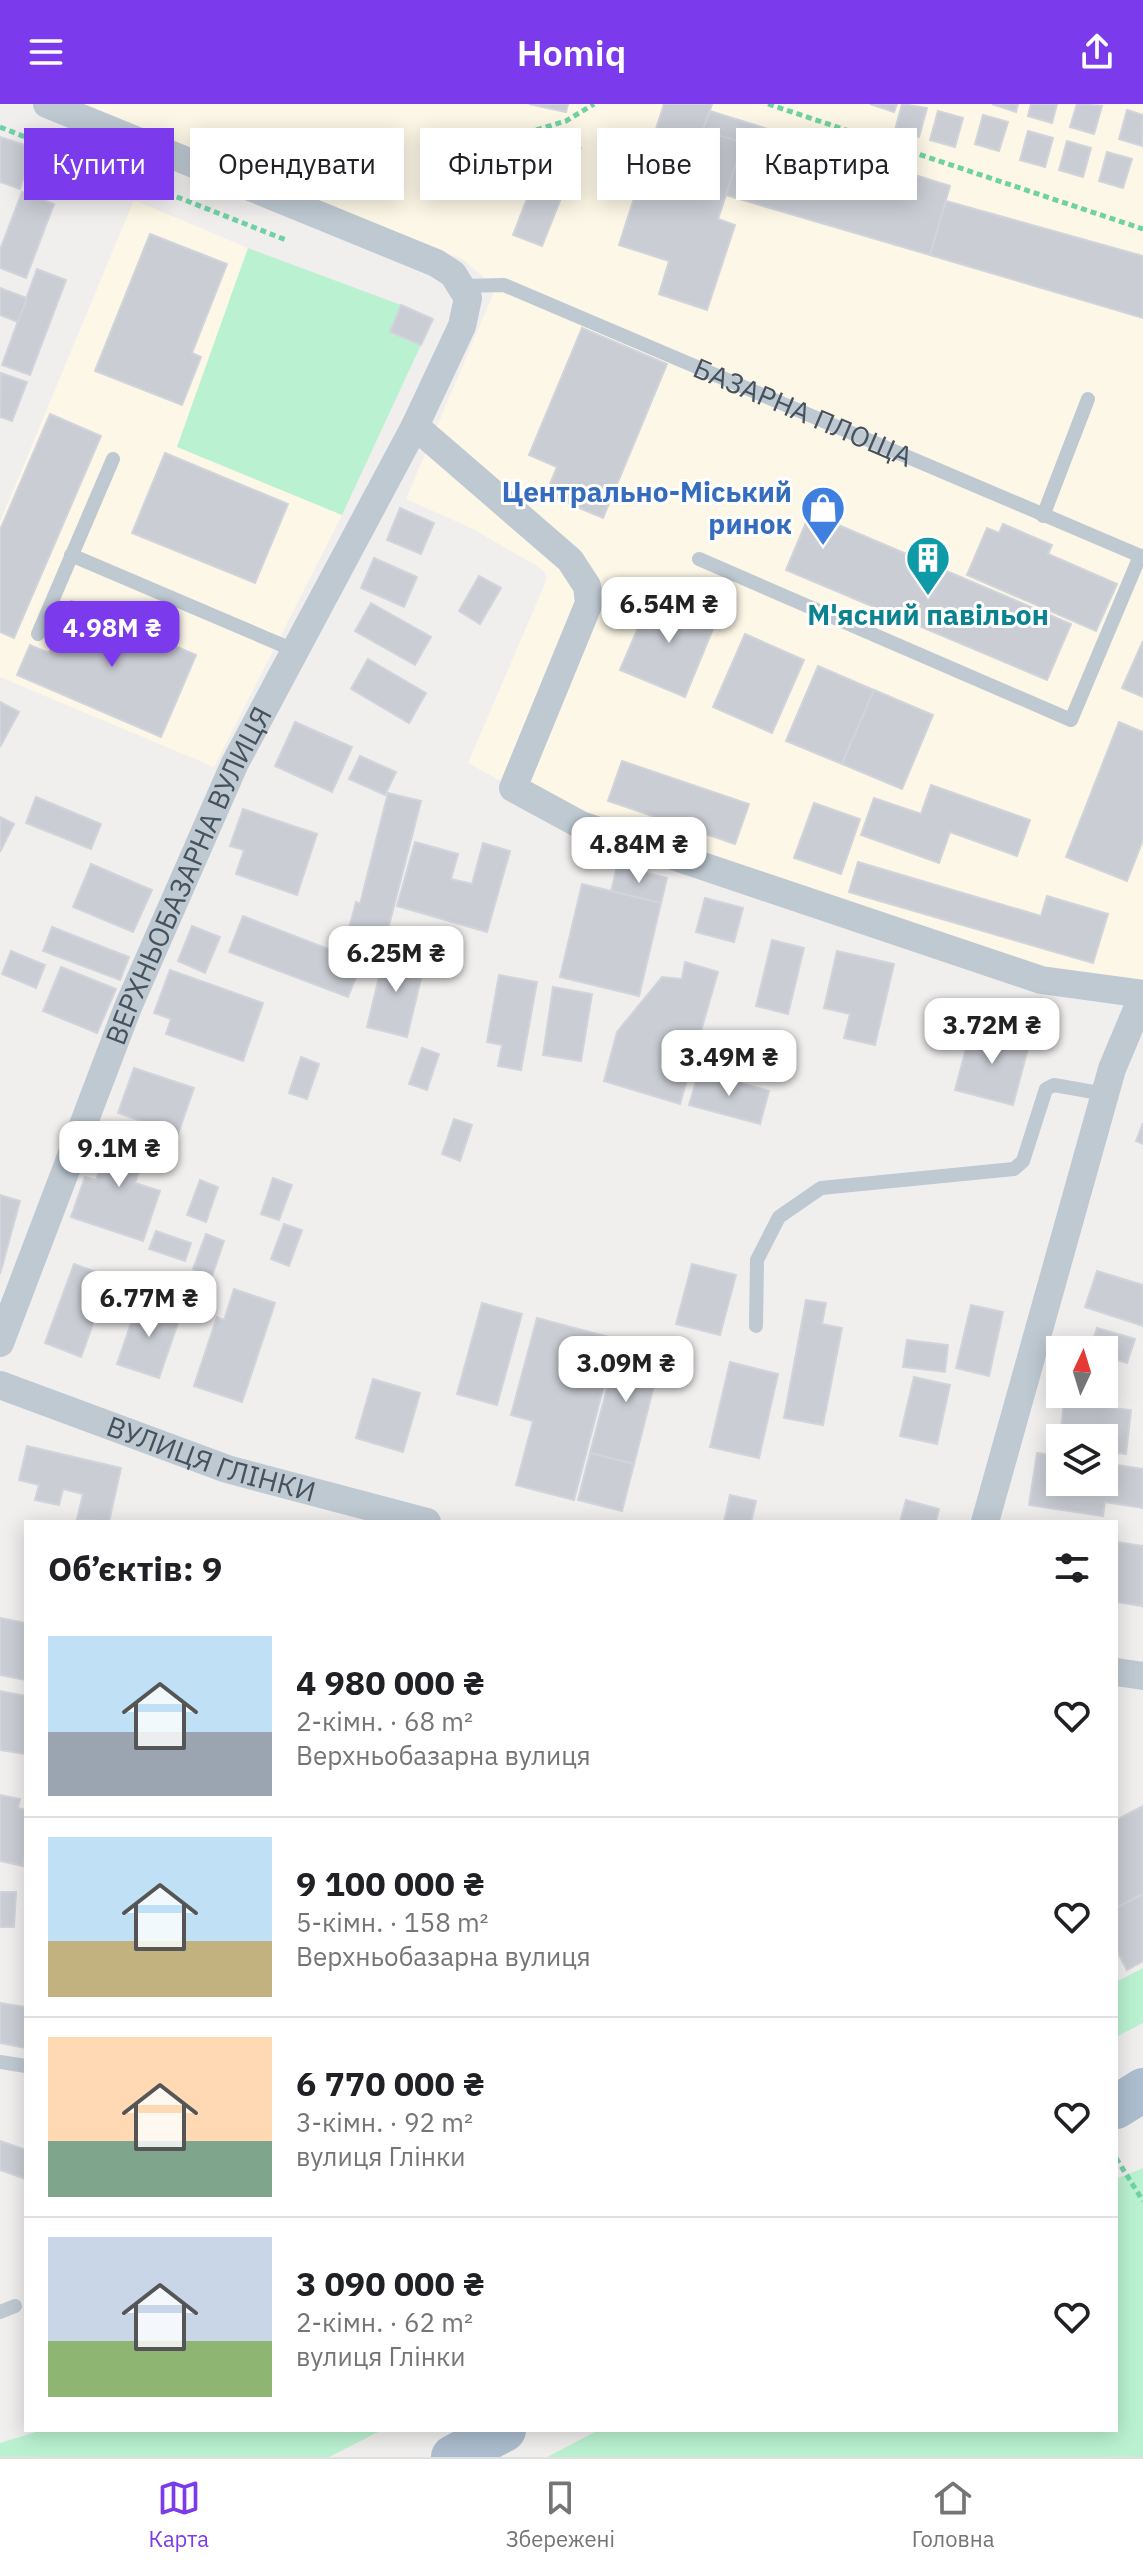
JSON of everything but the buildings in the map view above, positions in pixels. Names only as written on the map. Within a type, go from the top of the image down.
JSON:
[{"type":"main road","points":[[1118,2106],[1143,2090]]},
{"type":"main road","points":[[453,2457],[500,2432]]},
{"type":"street","points":[[47,104],[418,256],[453,274],[461,286]]},
{"type":"street","name":"ВЕРХНЬОБАЗАРНА ВУЛИЦЯ","points":[[0,1343],[128,1007],[235,763],[415,426],[462,326],[468,298],[461,286]]},
{"type":"street","points":[[415,426],[570,560],[587,586],[589,603],[513,788],[581,825],[1041,980],[1143,995],[1112,1069],[986,1520]]},
{"type":"street","name":"ВУЛИЦЯ ГЛІНКИ","points":[[0,1385],[227,1469],[381,1516],[412,1520]]},
{"type":"street","points":[[1118,1672],[1143,1676]]},
{"type":"lane","name":"БАЗАРНА ПЛОЩА","points":[[461,286],[504,285],[1142,557]]},
{"type":"lane","points":[[1043,516],[1088,399]]},
{"type":"lane","points":[[38,634],[113,459]]},
{"type":"lane","points":[[71,555],[296,651]]},
{"type":"lane","points":[[699,559],[1071,720],[1142,557]]},
{"type":"lane","points":[[756,1326],[757,1260],[779,1217],[821,1188],[1014,1169],[1023,1161],[1046,1089],[1054,1085],[1105,1094]]},
{"type":"lane","points":[[0,2062],[24,2066]]},
{"type":"lane","points":[[0,2312],[15,2306]]},
{"type":"path","points":[[542,128],[566,121],[594,104]]},
{"type":"path","points":[[768,104],[1143,229]]},
{"type":"path","points":[[0,127],[292,242]]},
{"type":"path","points":[[1118,2161],[1143,2201]]},
{"type":"shaded area","name":"Центрально-Міський ринок","points":[[81,104],[1143,104],[1143,994],[1095,989],[581,825],[468,763],[547,579],[544,571],[537,566],[471,528],[406,499],[494,292],[485,278],[462,259],[317,200],[404,200],[404,128],[190,128],[190,148],[174,142],[174,128],[140,128]]},
{"type":"shaded area","points":[[134,200],[248,248],[177,447],[342,515],[214,767],[0,677],[0,522]]},
{"type":"green space","points":[[248,248],[401,305],[391,332],[421,345],[342,515],[177,447]]},
{"type":"green space","points":[[1143,1968],[1143,2023],[1118,2036],[1118,1981]]},
{"type":"green space","points":[[1143,2168],[1143,2457],[547,2457],[595,2432],[1118,2432],[1118,2178]]},
{"type":"green space","points":[[36,2432],[378,2432],[329,2457],[0,2457],[0,2443]]},
{"type":"place","name":"Центрально-Міський ринок","points":[[823,547]]},
{"type":"place","name":"М'ясний павільон","points":[[928,597]]}]
